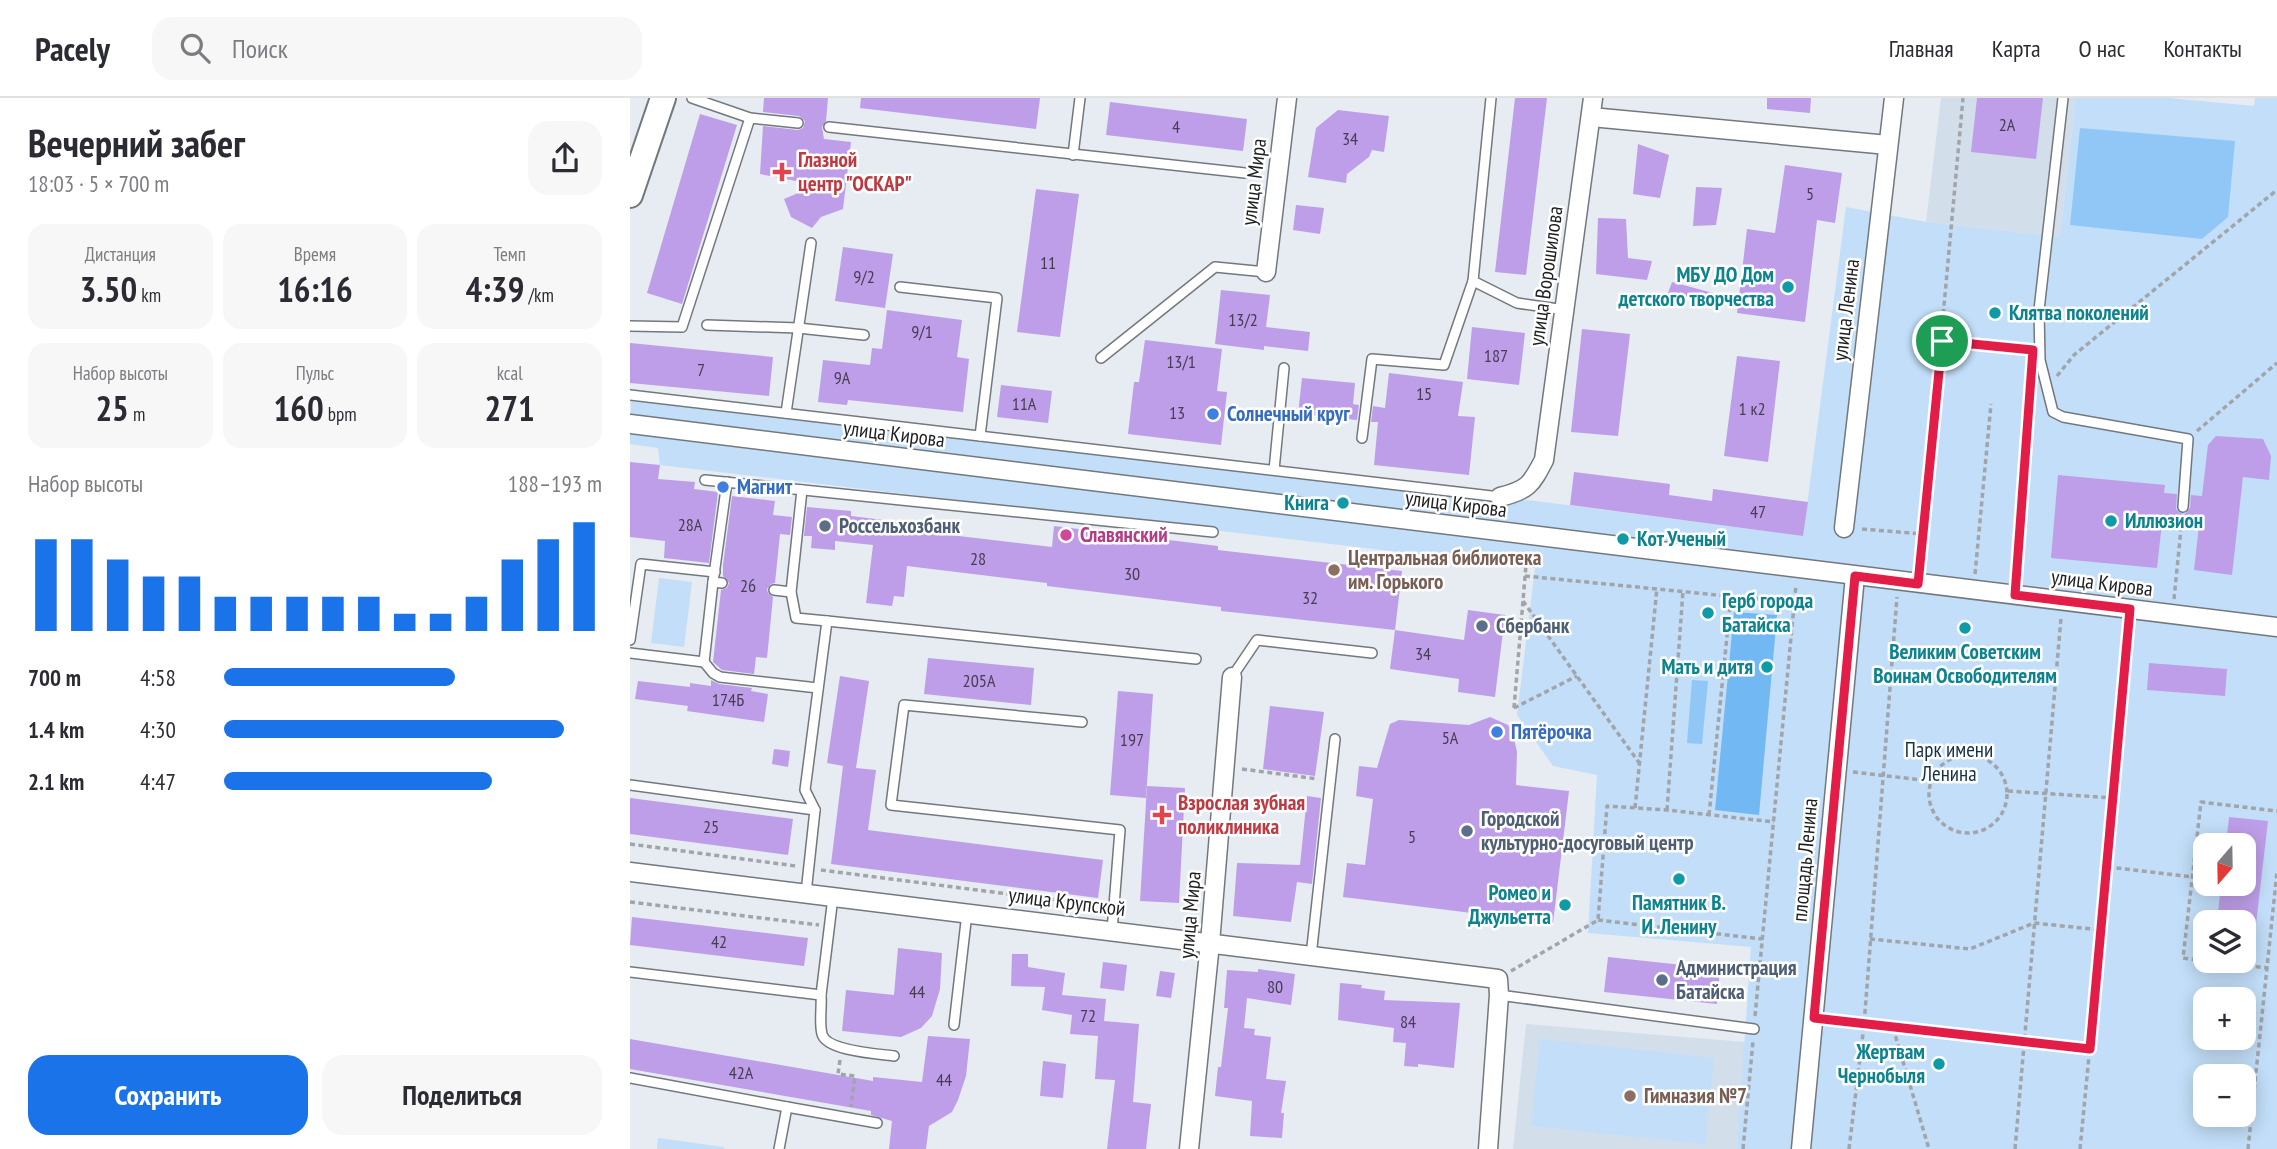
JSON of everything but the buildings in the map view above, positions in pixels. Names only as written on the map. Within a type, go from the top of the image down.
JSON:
[{"type":"main road","points":[[630,195],[663,98]]},
{"type":"street","name":"улица Мира","points":[[1266,272],[1287,98]]},
{"type":"street","name":"улица Ворошилова","points":[[1500,497],[1530,486],[1544,460],[1593,98]]},
{"type":"street","name":"улица Ленина","points":[[1844,528],[1894,98]]},
{"type":"street","points":[[1591,117],[1888,145]]},
{"type":"street","name":"улица Кирова","points":[[630,424],[2277,627]]},
{"type":"street","name":"площадь Ленина","points":[[1801,1149],[1855,576]]},
{"type":"street","name":"улица Мира","points":[[1189,1149],[1233,677]]},
{"type":"street","name":"улица Крупской","points":[[630,872],[1311,956],[1499,987]]},
{"type":"street","points":[[1488,1149],[1499,987]]},
{"type":"lane","points":[[692,98],[750,118],[798,123]]},
{"type":"lane","points":[[1073,155],[1080,98]]},
{"type":"lane","points":[[1362,438],[1372,359],[1444,365],[1473,281],[1491,98]]},
{"type":"lane","points":[[2063,98],[2039,310],[2040,351],[2053,412],[2063,417],[2188,439],[2183,507]]},
{"type":"lane","points":[[630,326],[682,327],[750,118]]},
{"type":"lane","points":[[829,127],[1245,173]]},
{"type":"lane","points":[[786,413],[811,243]]},
{"type":"lane","points":[[1101,358],[1215,267],[1266,272]]},
{"type":"lane","points":[[1473,281],[1517,303],[1565,310]]},
{"type":"lane","points":[[900,287],[997,298],[980,436]]},
{"type":"lane","points":[[707,325],[798,328],[864,335]]},
{"type":"lane","points":[[1274,470],[1284,368]]},
{"type":"lane","name":"улица Кирова","points":[[630,395],[1500,497]]},
{"type":"lane","points":[[705,480],[1213,532]]},
{"type":"lane","points":[[727,482],[705,662],[713,673],[720,677],[818,688]]},
{"type":"lane","points":[[802,490],[791,592],[796,618],[1196,659]]},
{"type":"lane","points":[[630,640],[641,564],[717,579]]},
{"type":"lane","points":[[774,590],[791,592]]},
{"type":"lane","points":[[806,893],[815,810],[805,790],[827,621]]},
{"type":"lane","name":"улица Мира","points":[[1233,677],[1257,640],[1372,653]]},
{"type":"lane","points":[[630,653],[705,662]]},
{"type":"lane","points":[[1082,722],[904,705],[891,805],[1120,830],[1112,931]]},
{"type":"lane","points":[[1311,956],[1335,739]]},
{"type":"lane","points":[[630,785],[815,810]]},
{"type":"lane","points":[[833,897],[821,995],[822,1036],[828,1043],[842,1048],[894,1056]]},
{"type":"lane","points":[[954,1026],[967,913]]},
{"type":"lane","points":[[630,972],[821,995]]},
{"type":"lane","points":[[1499,987],[1754,1029]]},
{"type":"lane","points":[[630,1078],[877,1123]]},
{"type":"lane","points":[[779,1149],[787,1107]]},
{"type":"path","points":[[1918,584],[1963,98]]},
{"type":"path","points":[[2047,388],[2074,355],[2277,190]]},
{"type":"path","points":[[1942,341],[2040,351]]},
{"type":"path","points":[[2188,439],[2277,363]]},
{"type":"path","points":[[2015,595],[2031,377]]},
{"type":"path","points":[[1973,590],[1991,404]]},
{"type":"path","points":[[2172,615],[2183,507]]},
{"type":"path","points":[[1844,528],[1923,534]]},
{"type":"path","points":[[1529,536],[1514,708],[1577,676]]},
{"type":"path","points":[[1743,1149],[1798,569]]},
{"type":"path","points":[[1525,576],[1795,600]]},
{"type":"path","points":[[1849,1149],[1864,1025],[1898,581]]},
{"type":"path","points":[[1635,808],[1657,589]]},
{"type":"path","points":[[1667,810],[1683,591]]},
{"type":"path","points":[[1709,815],[1731,596]]},
{"type":"path","points":[[1523,601],[1640,764]]},
{"type":"path","points":[[2015,1149],[2063,601]]},
{"type":"path","points":[[2080,1149],[2130,609]]},
{"type":"path","points":[[1973,755],[1986,759],[2004,778],[2006,803],[2001,815],[1982,831],[1957,831],[1946,826],[1931,806],[1931,781],[1938,769],[1948,761],[1973,755]]},
{"type":"path","points":[[1837,764],[1858,774],[1931,781]]},
{"type":"path","points":[[1225,767],[1330,780]]},
{"type":"path","points":[[2007,791],[2114,798]]},
{"type":"path","points":[[2198,833],[2201,802],[2277,811]]},
{"type":"path","points":[[1598,920],[1606,806],[1774,822]]},
{"type":"path","points":[[630,844],[1114,907]]},
{"type":"path","points":[[2108,867],[2193,877],[2183,958],[2193,959]]},
{"type":"path","points":[[2248,1149],[2277,872]]},
{"type":"path","points":[[630,902],[829,926]]},
{"type":"path","points":[[1499,987],[1598,920],[1763,939]]},
{"type":"path","points":[[1870,939],[1970,950],[2034,923],[2101,930]]},
{"type":"path","points":[[2256,967],[2268,968]]},
{"type":"path","points":[[1814,1018],[2090,1049]]},
{"type":"path","points":[[1893,1028],[1928,1149]]},
{"type":"path","points":[[842,1048],[838,1074],[855,1076],[850,1119]]},
{"type":"shaded area","points":[[1941,98],[2076,98],[2060,237],[1926,222]]},
{"type":"shaded area","points":[[2080,128],[2235,141],[2228,217],[2202,239],[2070,225]]},
{"type":"shaded area","points":[[1734,612],[1777,615],[1759,815],[1715,810]]},
{"type":"shaded area","points":[[1692,680],[1708,681],[1702,744],[1687,743]]},
{"type":"shaded area","name":"Гимназия №7","points":[[1526,1024],[1745,1042],[1737,1149],[1513,1149]]},
{"type":"green space","name":"Парк имени Ленина","points":[[2076,98],[2169,98],[2254,106],[2255,98],[2277,98],[2277,1149],[1737,1149],[1751,947],[1588,933],[1597,775],[1553,766],[1517,715],[1535,568],[660,465],[658,448],[630,444],[631,401],[1544,502],[1803,536],[1846,207],[1926,222],[2060,237]]},
{"type":"green space","points":[[659,578],[692,582],[684,647],[651,643]]},
{"type":"green space","points":[[1540,1039],[1714,1058],[1705,1144],[1531,1126]]},
{"type":"green space","points":[[658,1138],[724,1147],[724,1149],[657,1149]]},
{"type":"place","name":"Глазной центр \"ОСКАР\"","points":[[782,172]]},
{"type":"place","name":"МБУ ДО Дом детского творчества","points":[[1788,287]]},
{"type":"place","name":"Клятва поколений","points":[[1995,313]]},
{"type":"place","name":"Солнечный круг","points":[[1213,414]]},
{"type":"place","name":"Магнит","points":[[723,487]]},
{"type":"place","name":"Книга","points":[[1343,503]]},
{"type":"place","name":"Иллюзион","points":[[2111,521]]},
{"type":"place","name":"Россельхозбанк","points":[[825,526]]},
{"type":"place","name":"Славянский","points":[[1066,535]]},
{"type":"place","name":"Кот Ученый","points":[[1623,539]]},
{"type":"place","name":"Центральная библиотека им. Горького","points":[[1334,570]]},
{"type":"place","name":"Герб города Батайска","points":[[1708,613]]},
{"type":"place","name":"Сбербанк","points":[[1482,626]]},
{"type":"place","name":"Великим Советским Воинам Освободителям","points":[[1965,628]]},
{"type":"place","name":"Мать и дитя","points":[[1767,667]]},
{"type":"place","name":"Пятёрочка","points":[[1497,732]]},
{"type":"place","name":"Взрослая зубная поликлиника","points":[[1162,815]]},
{"type":"place","name":"Городской культурно-досуговый центр","points":[[1467,831]]},
{"type":"place","name":"Памятник В. И. Ленину","points":[[1679,879]]},
{"type":"place","name":"Ромео и Джульетта","points":[[1565,905]]},
{"type":"place","name":"Администрация Батайска","points":[[1662,980]]},
{"type":"place","name":"Жертвам Чернобыля","points":[[1939,1064]]},
{"type":"place","name":"Гимназия №7","points":[[1630,1096]]},
{"type":"route","points":[[1942,341],[2033,350],[2015,595],[2130,609],[2090,1049],[1814,1018],[1855,576],[1918,584],[1942,341]]}]
